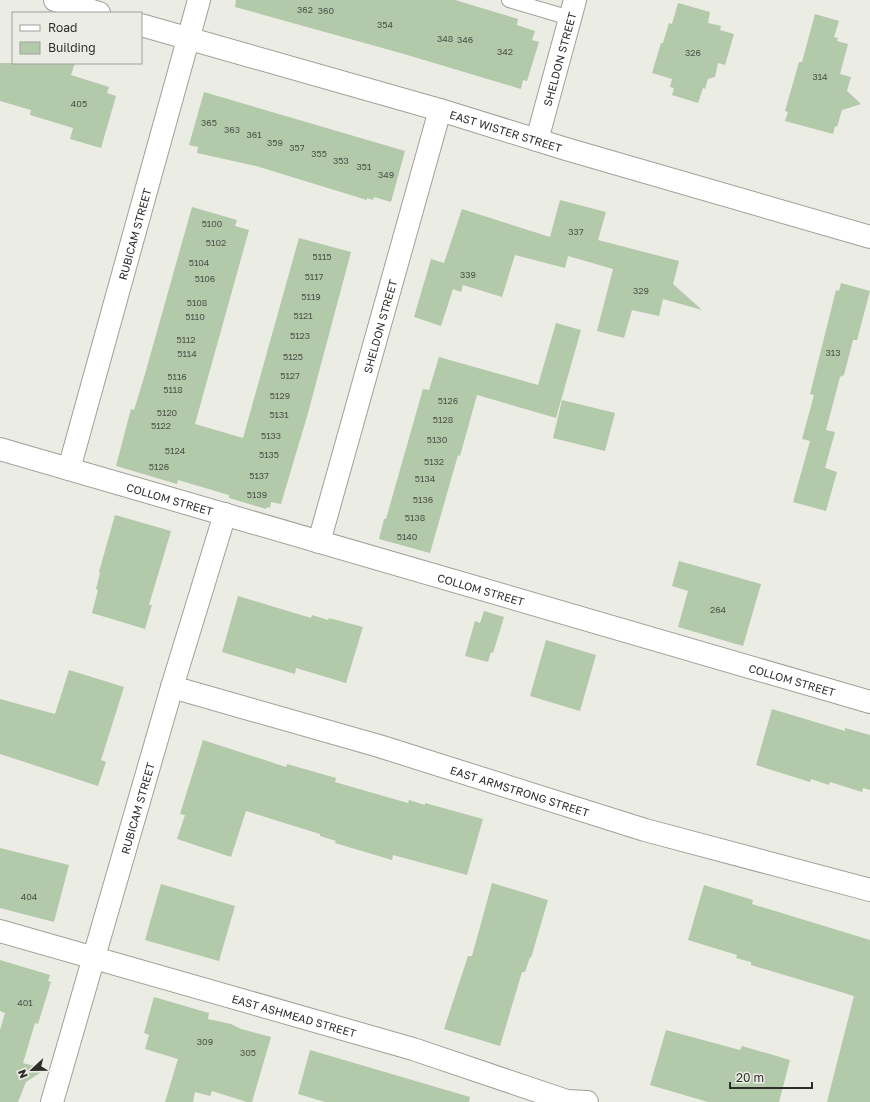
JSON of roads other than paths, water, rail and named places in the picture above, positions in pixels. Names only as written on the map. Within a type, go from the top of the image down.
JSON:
[{"type":"street","points":[[55,0],[96,12]]},
{"type":"street","name":"RUBICAM STREET","points":[[69,469],[199,0]]},
{"type":"street","name":"SHELDON STREET","points":[[537,140],[572,9]]},
{"type":"street","name":"EAST WISTER STREET","points":[[142,25],[440,110],[537,140],[870,237]]},
{"type":"street","name":"SHELDON STREET","points":[[319,542],[440,110]]},
{"type":"street","name":"COLLOM STREET","points":[[0,449],[870,702]]},
{"type":"street","name":"RUBICAM STREET","points":[[52,1102],[172,687],[225,514]]},
{"type":"street","name":"EAST ARMSTRONG STREET","points":[[172,687],[378,746],[645,830],[870,890]]},
{"type":"street","name":"EAST ASHMEAD STREET","points":[[0,931],[413,1049],[567,1101],[587,1102]]},
{"type":"lane","points":[[509,0],[572,9]]}]
